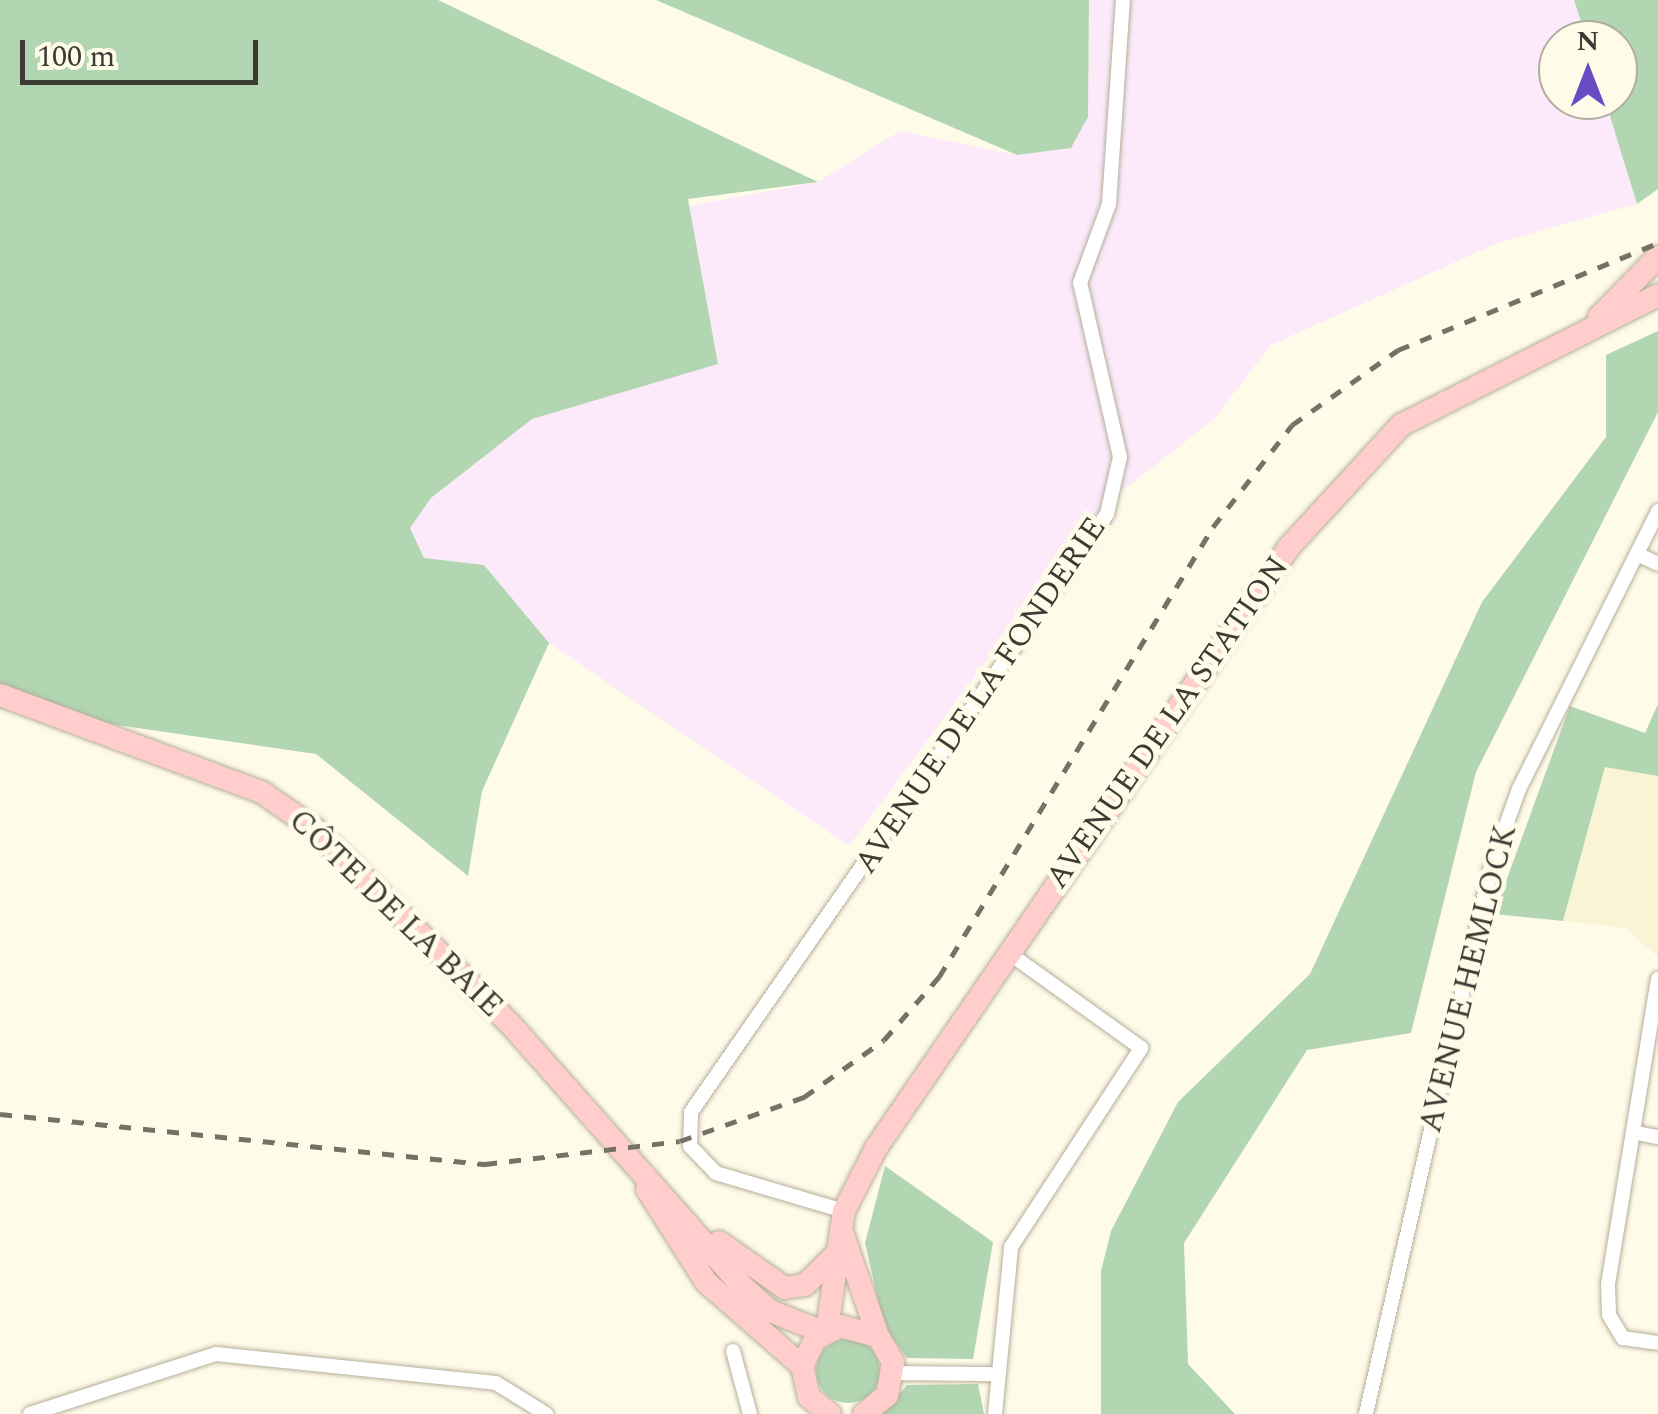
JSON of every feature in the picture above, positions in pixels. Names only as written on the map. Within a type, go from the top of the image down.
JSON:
[{"type":"main road","points":[[1585,329],[1658,257]]},
{"type":"main road","points":[[1585,329],[1658,295]]},
{"type":"main road","name":"AVENUE DE LA STATION","points":[[825,1331],[842,1220],[1009,952],[1289,547],[1363,458],[1401,425],[1585,329]]},
{"type":"main road","name":"CÔTE DE LA BAIE","points":[[0,695],[263,794],[316,830],[512,1026],[630,1160]]},
{"type":"main road","points":[[630,1160],[689,1218],[770,1312],[825,1331],[854,1326],[878,1336]]},
{"type":"main road","points":[[630,1160],[706,1282],[802,1366],[823,1412]]},
{"type":"main road","points":[[689,1218],[785,1288],[805,1285],[834,1256]]},
{"type":"main road","points":[[842,1220],[878,1336],[894,1373],[867,1413]]},
{"type":"main road","points":[[802,1366],[825,1331]]},
{"type":"street","name":"AVENUE DE LA FONDERIE","points":[[842,1220],[716,1173],[690,1146],[691,1112],[1107,514],[1120,458],[1080,283],[1108,204],[1124,0]]},
{"type":"street","name":"AVENUE HEMLOCK","points":[[1366,1414],[1492,868],[1519,789],[1658,511]]},
{"type":"street","points":[[1637,554],[1658,564]]},
{"type":"street","points":[[995,1414],[1012,1247],[1141,1048],[1009,952]]},
{"type":"street","points":[[1658,979],[1636,1133],[1608,1284],[1609,1315],[1623,1338],[1658,1343]]},
{"type":"street","points":[[1636,1133],[1658,1137]]},
{"type":"street","points":[[734,1352],[750,1414]]},
{"type":"street","points":[[30,1414],[216,1354],[496,1383],[546,1414]]},
{"type":"street","points":[[894,1373],[998,1374]]},
{"type":"shaded area","points":[[1089,0],[1574,0],[1580,20],[1538,20],[1538,120],[1611,120],[1637,204],[1500,242],[1271,345],[1213,420],[1099,509],[849,846],[549,643],[484,565],[424,558],[410,528],[431,498],[532,419],[717,357],[689,206],[818,182],[900,131],[1017,155],[1071,148],[1088,116]]},
{"type":"shaded area","points":[[1605,766],[1658,776],[1658,957],[1625,928],[1563,921]]},
{"type":"green space","points":[[0,0],[438,0],[818,182],[688,199],[718,364],[532,419],[431,498],[410,528],[424,558],[484,565],[549,643],[482,791],[468,876],[316,754],[0,708]]},
{"type":"green space","points":[[656,0],[1089,0],[1088,117],[1071,148],[1017,155]]},
{"type":"green space","points":[[1574,0],[1658,0],[1658,189],[1637,204],[1611,120],[1638,120],[1638,20],[1580,20]]},
{"type":"green space","points":[[1658,331],[1658,412],[1476,772],[1411,1033],[1307,1050],[1184,1243],[1188,1364],[1235,1414],[1101,1414],[1101,1271],[1111,1231],[1178,1102],[1310,974],[1482,602],[1606,437],[1606,355]]},
{"type":"green space","points":[[1658,704],[1658,776],[1605,767],[1563,921],[1494,914],[1570,706],[1645,733]]},
{"type":"green space","points":[[885,1166],[993,1242],[973,1359],[907,1358],[884,1326],[865,1243]]},
{"type":"green space","points":[[848,1339],[870,1349],[880,1371],[870,1393],[848,1403],[826,1393],[816,1371],[826,1349]]},
{"type":"green space","points":[[978,1384],[984,1414],[882,1414],[907,1385]]},
{"type":"railway","points":[[0,1114],[485,1164],[680,1141],[804,1097],[884,1040],[939,977],[1213,527],[1292,425],[1398,350],[1653,245]]}]
